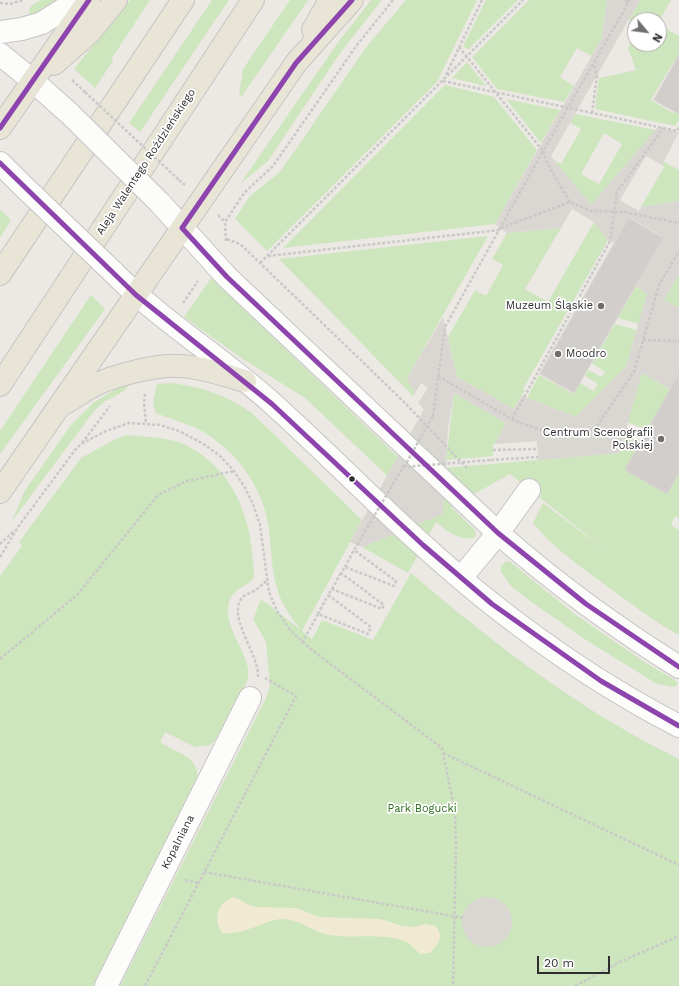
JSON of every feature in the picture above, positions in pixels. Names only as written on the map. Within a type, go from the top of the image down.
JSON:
[{"type":"main road","points":[[0,128],[89,0]]},
{"type":"main road","points":[[33,81],[90,32],[116,0]]},
{"type":"main road","points":[[0,274],[183,0]]},
{"type":"main road","name":"Aleja Walentego Roździeńskiego","points":[[0,385],[253,0]]},
{"type":"main road","points":[[0,492],[296,63],[330,0]]},
{"type":"main road","points":[[296,63],[352,0]]},
{"type":"main road","points":[[59,407],[97,384],[121,375],[148,369],[178,365],[203,369],[245,381]]},
{"type":"street","points":[[0,32],[22,29],[42,23],[78,0]]},
{"type":"street","points":[[0,54],[70,114],[159,202],[227,277],[498,533],[525,557],[592,609],[679,667]]},
{"type":"street","points":[[0,163],[136,295],[170,324],[245,381],[272,404],[373,499],[492,604],[562,655],[601,681],[676,720]]},
{"type":"street","points":[[461,578],[498,533],[529,490]]},
{"type":"street","name":"Kopalniana","points":[[106,986],[250,698]]},
{"type":"path","points":[[0,3],[10,4],[23,0]]},
{"type":"path","points":[[224,244],[227,239],[225,222],[244,192],[273,166],[357,45],[393,0]]},
{"type":"path","points":[[443,81],[482,0]]},
{"type":"path","points":[[260,263],[523,0]]},
{"type":"path","points":[[626,0],[628,4]]},
{"type":"path","points":[[302,643],[341,572],[433,416],[445,327],[543,151],[630,0]]},
{"type":"path","points":[[459,47],[543,151],[547,163],[570,202],[591,211],[631,213],[679,223]]},
{"type":"path","points":[[592,113],[597,76],[594,64]]},
{"type":"path","points":[[443,81],[677,131],[679,127]]},
{"type":"path","points":[[85,92],[180,180]]},
{"type":"path","points":[[512,419],[610,241],[615,211],[616,192],[663,128]]},
{"type":"path","points":[[268,256],[500,229],[570,202]]},
{"type":"path","points":[[227,239],[240,244],[260,263],[401,399],[470,472]]},
{"type":"path","points":[[438,376],[512,419],[550,433],[594,430],[634,372],[659,285],[679,251]]},
{"type":"path","points":[[182,306],[199,280]]},
{"type":"path","points":[[643,340],[679,341]]},
{"type":"path","points":[[139,394],[146,393],[144,404],[146,423]]},
{"type":"path","points":[[81,444],[100,416],[109,406],[115,403]]},
{"type":"path","points":[[0,557],[18,527],[74,450],[81,444],[117,426],[146,423],[170,427],[195,439],[219,455],[234,470],[249,495],[257,515],[267,581],[272,602],[290,630],[302,643],[442,748],[454,812],[456,847],[453,986]]},
{"type":"path","points":[[625,429],[644,436]]},
{"type":"path","points":[[493,450],[538,449]]},
{"type":"path","points":[[404,467],[538,457]]},
{"type":"path","points":[[0,659],[78,594],[158,495],[187,481],[234,470]]},
{"type":"path","points":[[0,544],[18,527]]},
{"type":"path","points":[[345,567],[394,586],[396,581],[354,550]]},
{"type":"path","points":[[332,589],[382,609],[384,605],[341,572]]},
{"type":"path","points":[[250,698],[259,674],[239,618],[238,608],[243,597],[267,581]]},
{"type":"path","points":[[318,614],[368,634],[371,627],[328,595]]},
{"type":"path","points":[[145,986],[296,696],[259,674]]},
{"type":"path","points":[[443,753],[679,865]]},
{"type":"path","points":[[204,872],[296,890],[464,918]]},
{"type":"path","points":[[575,986],[620,962],[679,936]]},
{"type":"green space","points":[[41,0],[57,0],[44,11],[30,17],[29,11],[31,7]]},
{"type":"green space","points":[[130,0],[150,0],[112,58],[113,61],[95,88],[74,69]]},
{"type":"green space","points":[[212,0],[229,0],[140,132],[129,123]]},
{"type":"green space","points":[[290,0],[308,0],[242,96],[239,95],[243,69]]},
{"type":"green space","points":[[371,0],[382,0],[341,52],[268,161],[240,184],[339,41]]},
{"type":"green space","points":[[406,0],[477,0],[437,82],[267,251],[235,219],[250,196],[280,172],[367,46]]},
{"type":"green space","points":[[486,0],[518,0],[468,50],[463,46]]},
{"type":"green space","points":[[529,0],[607,0],[602,38],[591,56],[577,48],[560,77],[574,86],[564,102],[497,89],[472,57]]},
{"type":"green space","points":[[640,0],[671,0],[664,12],[633,12]]},
{"type":"green space","points":[[667,29],[679,36],[679,63],[674,61],[651,100],[673,113],[679,103],[679,120],[675,126],[595,109],[599,78],[636,70],[629,52],[667,52]]},
{"type":"green space","points":[[467,62],[486,86],[452,78]]},
{"type":"green space","points":[[445,85],[494,97],[537,150],[495,224],[283,248]]},
{"type":"green space","points":[[506,99],[560,110],[541,143]]},
{"type":"green space","points":[[575,114],[656,130],[591,205],[554,160],[561,164],[581,129],[570,123]],"holes":[[[604,133],[622,144],[599,184],[581,174]]]},
{"type":"green space","points":[[664,162],[679,170],[679,201],[641,207],[664,167],[662,165]]},
{"type":"green space","points":[[0,209],[11,220],[0,238]]},
{"type":"green space","points":[[594,222],[608,240],[523,389],[525,390],[514,409],[457,377],[448,337],[475,290],[486,296],[503,265],[492,259],[507,233],[561,228],[525,289],[548,302]]},
{"type":"green space","points":[[488,236],[407,378],[415,393],[413,396],[279,259]]},
{"type":"green space","points":[[679,274],[679,308],[664,300]]},
{"type":"green space","points":[[211,278],[443,500],[445,468],[619,453],[624,435],[641,442],[679,472],[679,518],[675,516],[671,525],[679,530],[679,635],[608,587],[568,557],[550,541],[533,523],[543,503],[608,552],[510,474],[451,507],[474,529],[476,532],[475,537],[459,537],[444,529],[436,522],[408,573],[362,547],[432,518],[305,398],[243,359],[184,317]]},
{"type":"green space","points":[[636,286],[647,294],[639,324],[618,318]]},
{"type":"green space","points":[[91,295],[105,309],[0,454],[0,431]]},
{"type":"green space","points":[[615,324],[637,330],[626,367],[576,417],[527,398],[539,375],[574,394],[580,383],[594,391],[598,384],[585,376],[588,370],[602,377],[605,372],[592,363]]},
{"type":"green space","points":[[642,373],[671,390],[648,430],[627,422]]},
{"type":"green space","name":"Park Bogucki","points":[[170,383],[192,386],[213,392],[233,401],[252,413],[362,520],[302,631],[312,639],[322,620],[373,640],[411,573],[474,625],[539,675],[607,720],[679,759],[679,986],[120,986],[266,698],[270,685],[266,642],[253,619],[261,599],[301,630],[284,606],[279,594],[273,572],[266,515],[261,499],[245,470],[223,446],[210,436],[196,428],[156,413],[153,403],[157,384]]},
{"type":"green space","points":[[128,384],[126,390],[104,402],[94,411],[12,521],[24,492],[70,426],[93,403],[116,389]]},
{"type":"green space","points":[[454,393],[506,423],[495,444],[493,444],[493,456],[446,460]]},
{"type":"green space","points":[[127,435],[168,440],[181,443],[197,451],[211,462],[222,474],[232,487],[240,502],[250,535],[254,576],[249,583],[236,591],[232,596],[229,602],[228,610],[231,627],[246,662],[248,679],[219,736],[210,745],[195,747],[165,732],[160,742],[186,756],[191,761],[195,766],[197,781],[93,986],[0,986],[0,576],[22,546],[19,542],[81,458],[114,440]]},
{"type":"green space","points":[[509,561],[576,615],[646,663],[675,680],[678,684],[674,687],[657,684],[589,642],[530,601],[511,586],[501,572],[501,566],[505,562]]},
{"type":"sand","points":[[234,897],[249,905],[257,907],[296,908],[320,917],[380,919],[403,926],[415,927],[425,924],[436,926],[441,936],[437,945],[430,953],[420,954],[408,943],[394,938],[375,936],[335,936],[325,934],[293,920],[287,919],[273,921],[238,932],[222,933],[218,922],[218,911],[228,899]]},
{"type":"shaded area","points":[[607,0],[640,0],[633,12],[627,12],[627,23],[551,156],[591,205],[658,127],[679,132],[662,165],[646,156],[620,200],[639,211],[641,207],[679,201],[679,274],[664,300],[679,308],[679,394],[642,373],[619,453],[538,460],[537,441],[495,444],[506,423],[454,393],[448,429],[443,512],[440,515],[362,547],[350,542],[424,409],[418,403],[428,388],[421,383],[415,393],[407,378],[443,317],[457,377],[514,409],[522,396],[576,417],[626,367],[647,294],[636,286],[663,237],[629,217],[614,243],[608,240],[594,222],[572,209],[561,228],[507,233],[495,224],[602,38]]},
{"type":"shaded area","points":[[487,897],[497,899],[505,904],[510,912],[512,922],[510,932],[505,940],[497,945],[487,947],[477,945],[469,940],[464,932],[462,922],[464,912],[469,904],[477,899]]},
{"type":"building","points":[[679,55],[679,114],[654,100]]},
{"type":"building","name":"Muzeum Śląskie","points":[[629,218],[663,238],[574,393],[540,374]]},
{"type":"building","name":"Centrum Scenografii Polskiej","points":[[679,374],[679,472],[667,494],[625,470]]},
{"type":"transit line","points":[[0,128],[89,0]]},
{"type":"transit line","points":[[352,0],[296,63],[182,228],[227,277],[498,533],[586,604],[679,667]]},
{"type":"transit line","points":[[0,163],[136,295],[272,404],[423,545],[492,604],[601,681],[679,726]]},
{"type":"place","name":"Muzeum Śląskie","points":[[601,306]]},
{"type":"place","name":"Moodro","points":[[558,354]]},
{"type":"place","name":"Centrum Scenografii Polskiej","points":[[661,439]]}]
